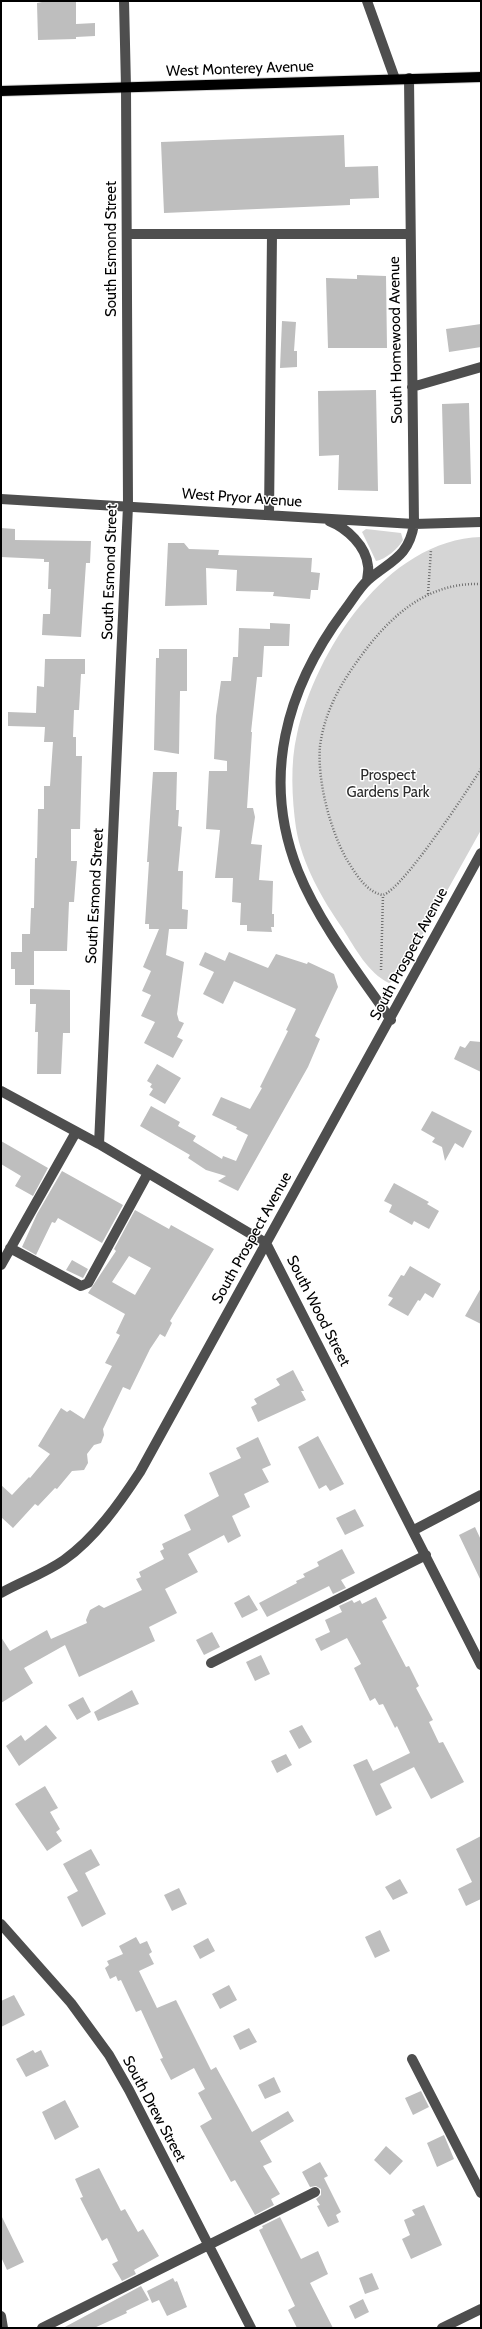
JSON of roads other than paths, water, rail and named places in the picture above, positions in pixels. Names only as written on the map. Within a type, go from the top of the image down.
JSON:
[{"type":"main road","name":"West Monterey Avenue","points":[[1,91],[395,78],[481,77]]},
{"type":"street","name":"South Esmond Street","points":[[100,1144],[128,506],[126,87],[124,1]]},
{"type":"street","points":[[367,1],[395,78]]},
{"type":"street","name":"South Homewood Avenue","points":[[391,1020],[313,903],[298,871],[288,837],[281,800],[281,763],[285,730],[297,693],[312,659],[367,581],[403,552],[412,539],[414,524],[409,78]]},
{"type":"street","points":[[127,234],[410,234]]},
{"type":"street","points":[[269,515],[272,234]]},
{"type":"street","points":[[412,387],[481,367]]},
{"type":"street","name":"West Pryor Avenue","points":[[1,499],[414,524],[481,522]]},
{"type":"street","points":[[320,518],[339,525],[357,541],[368,566],[367,581]]},
{"type":"street","name":"South Prospect Avenue","points":[[1,1593],[40,1574],[64,1560],[82,1544],[123,1498],[140,1472],[391,1020],[481,853]]},
{"type":"street","points":[[1,1091],[100,1144],[266,1243]]},
{"type":"street","points":[[76,1132],[4,1256],[76,1286],[81,1286],[88,1283],[148,1173]]},
{"type":"street","name":"South Wood Street","points":[[266,1243],[414,1530],[481,1665]]},
{"type":"street","points":[[414,1530],[481,1495]]},
{"type":"street","points":[[211,1663],[426,1555]]},
{"type":"street","name":"South Drew Street","points":[[1,1924],[70,2003],[109,2055],[133,2097],[251,2328]]},
{"type":"street","points":[[412,2058],[481,2194]]},
{"type":"street","points":[[42,2328],[315,2192]]},
{"type":"street","points":[[442,2328],[481,2309]]},
{"type":"street","points":[[1,2316],[3,2328]]},
{"type":"park label","name":"Prospect Gardens Park","points":[[388,784]]}]
